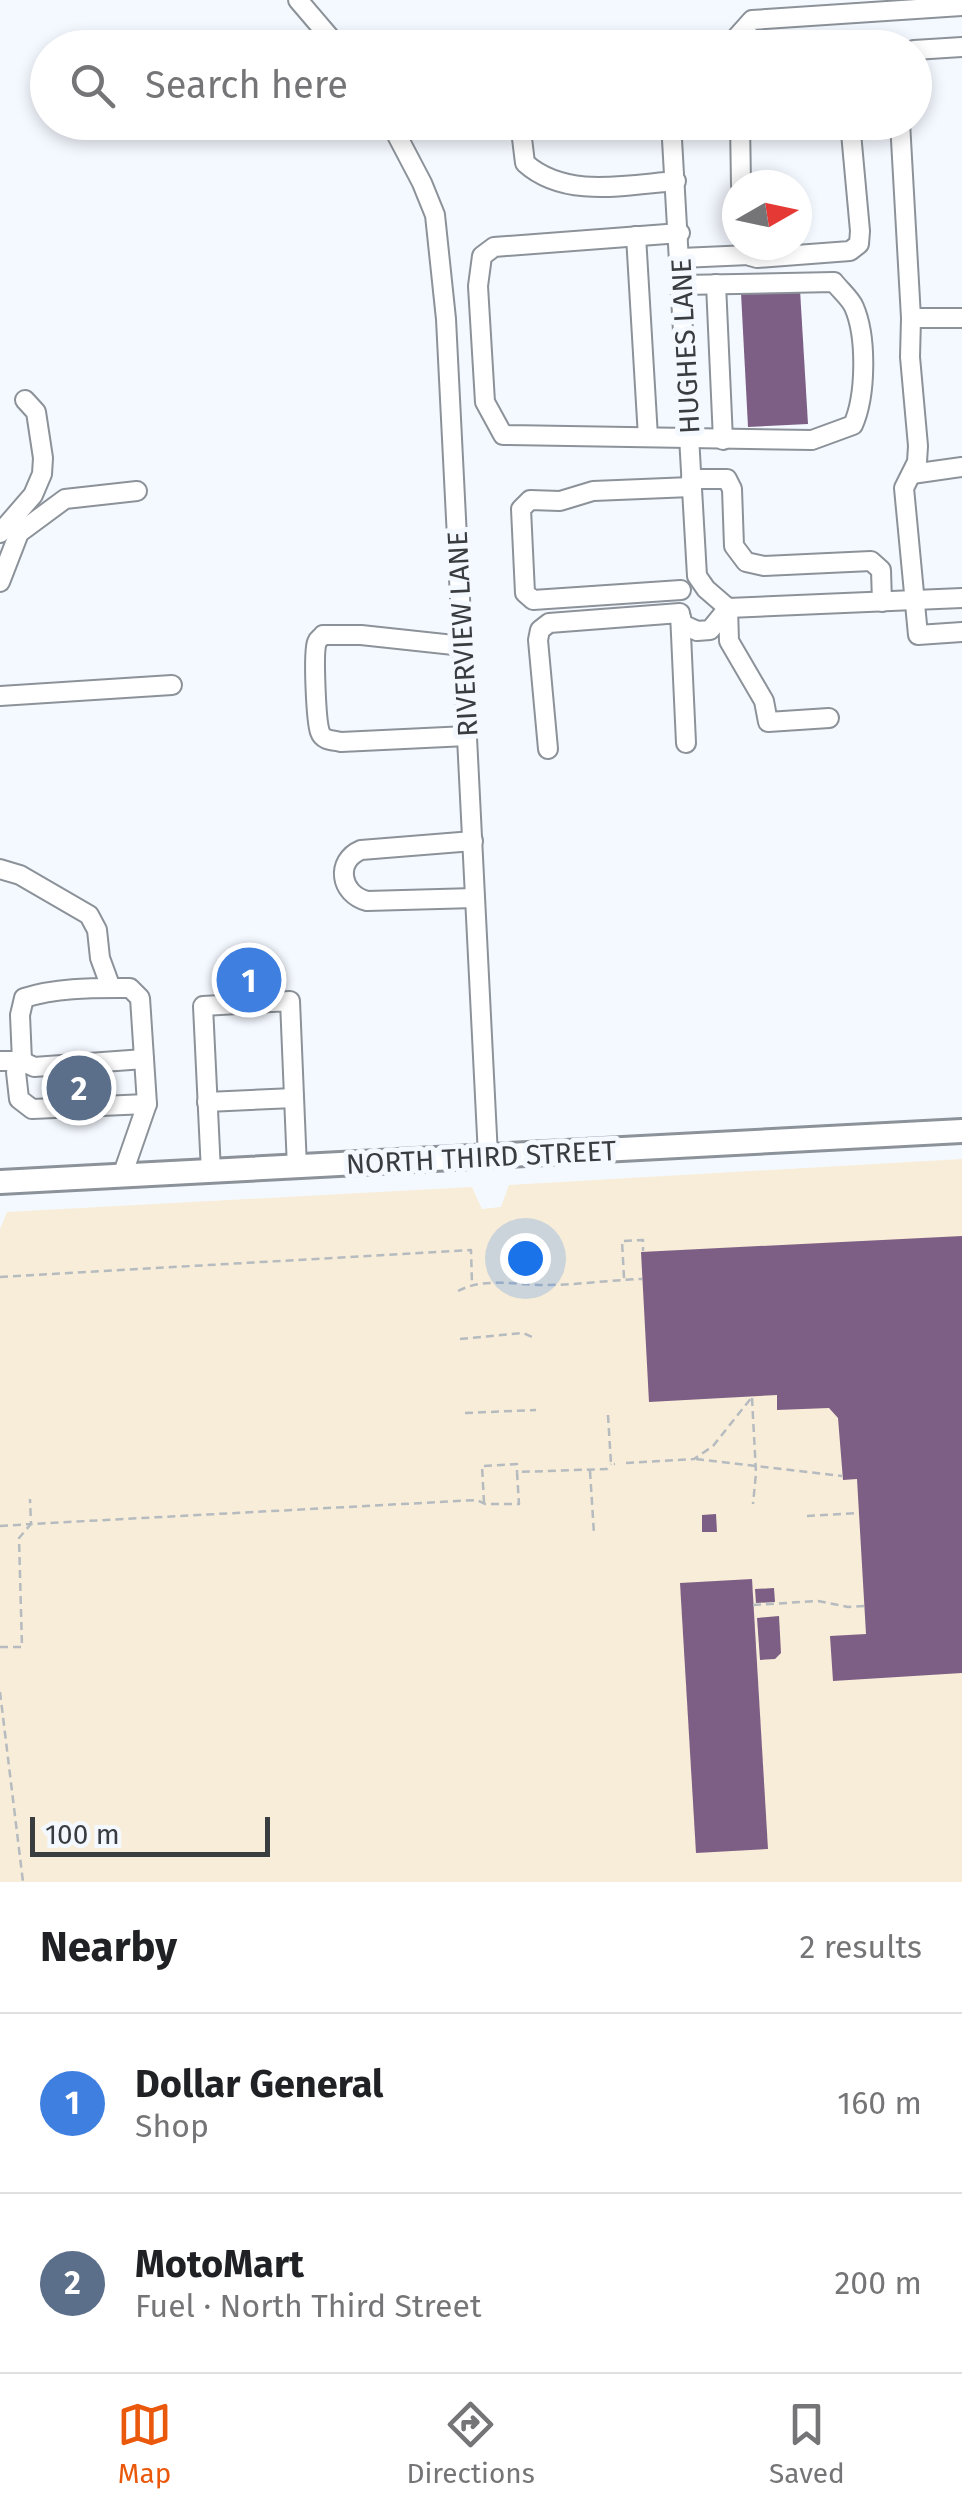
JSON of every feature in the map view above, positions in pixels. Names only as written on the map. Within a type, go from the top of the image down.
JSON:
[{"type":"main road","name":"NORTH THIRD STREET","points":[[0,1182],[962,1131]]},
{"type":"street","points":[[298,0],[324,30]]},
{"type":"street","points":[[743,30],[752,20],[962,6]]},
{"type":"street","points":[[932,49],[962,47]]},
{"type":"street","name":"RIVERVIEW LANE","points":[[399,140],[435,215],[446,318],[488,1156]]},
{"type":"street","points":[[522,140],[525,163],[541,177],[582,188],[676,182]]},
{"type":"street","name":"HUGHES LANE","points":[[673,140],[697,570]]},
{"type":"street","points":[[741,140],[742,170]]},
{"type":"street","points":[[812,254],[850,251],[858,244],[852,140]]},
{"type":"street","points":[[901,140],[910,358],[918,446],[912,474],[904,488],[918,635],[962,632]]},
{"type":"street","points":[[680,233],[494,247],[482,256],[478,286],[486,402],[503,436],[812,440],[853,425],[860,409],[863,355],[854,307],[834,282],[682,285]]},
{"type":"street","points":[[636,236],[648,437]]},
{"type":"street","points":[[681,258],[722,253]]},
{"type":"street","points":[[716,284],[723,440]]},
{"type":"street","points":[[911,318],[962,318]]},
{"type":"street","points":[[0,534],[33,495],[42,474],[36,412],[25,400]]},
{"type":"street","points":[[912,474],[962,467]]},
{"type":"street","points":[[681,590],[533,600],[525,593],[521,509],[530,500],[560,500],[593,491],[726,479],[732,489],[734,546],[746,562],[764,566],[872,561],[881,570],[882,602]]},
{"type":"street","points":[[0,582],[20,533],[65,499],[137,491]]},
{"type":"street","points":[[728,608],[710,630],[697,632],[682,624],[676,600],[685,580],[697,570],[706,589],[728,608],[962,598]]},
{"type":"street","points":[[728,608],[729,642],[764,701],[768,722],[829,718]]},
{"type":"street","points":[[680,613],[686,743]]},
{"type":"street","points":[[548,749],[540,630],[549,623],[680,613]]},
{"type":"street","points":[[463,646],[361,635],[323,636],[317,642],[317,678],[320,734],[326,739],[341,742],[467,736]]},
{"type":"street","points":[[0,696],[172,685]]},
{"type":"street","points":[[472,840],[362,850],[350,855],[344,867],[346,886],[354,898],[476,898]]},
{"type":"street","points":[[0,868],[20,875],[89,915],[97,930],[100,958],[111,988]]},
{"type":"street","points":[[122,1176],[147,1104],[140,998],[130,988],[111,988],[40,992],[24,998],[20,1014],[22,1060],[16,1072],[19,1099],[32,1109],[147,1104]]},
{"type":"street","points":[[211,1172],[202,1006],[290,1002],[297,1168]]},
{"type":"street","points":[[0,1061],[22,1060],[34,1068],[144,1059]]},
{"type":"street","points":[[208,1102],[294,1098]]},
{"type":"path","points":[[624,1280],[622,1240],[643,1240],[643,1252]]},
{"type":"path","points":[[0,1277],[471,1250],[472,1284]]},
{"type":"path","points":[[458,1292],[472,1284],[543,1285],[642,1279]]},
{"type":"path","points":[[460,1339],[522,1333],[532,1338]]},
{"type":"path","points":[[694,1459],[713,1446],[752,1396],[753,1504]]},
{"type":"path","points":[[465,1413],[536,1410]]},
{"type":"path","points":[[518,1472],[608,1469],[613,1464],[608,1415]]},
{"type":"path","points":[[626,1463],[694,1459],[842,1476]]},
{"type":"path","points":[[0,1526],[478,1500],[484,1504],[519,1504],[517,1464],[482,1466],[484,1504]]},
{"type":"path","points":[[590,1470],[594,1534]]},
{"type":"path","points":[[0,1647],[22,1647],[19,1538],[31,1524],[30,1498]]},
{"type":"path","points":[[806,1516],[859,1513]]},
{"type":"path","points":[[753,1604],[818,1601],[864,1606]]},
{"type":"path","points":[[0,1692],[23,1882]]},
{"type":"shaded area","points":[[962,1159],[962,1882],[0,1882],[0,1229],[7,1212],[472,1187],[482,1209],[501,1207],[509,1185]]},
{"type":"building","points":[[800,290],[808,424],[748,427],[741,293]]},
{"type":"building","points":[[962,1236],[962,1673],[833,1681],[830,1636],[866,1634],[857,1479],[843,1480],[838,1418],[829,1408],[777,1410],[777,1395],[649,1402],[641,1252]]},
{"type":"building","points":[[716,1514],[717,1532],[702,1532],[702,1515]]},
{"type":"building","points":[[752,1579],[768,1849],[696,1853],[680,1583]]},
{"type":"building","points":[[774,1588],[775,1602],[756,1603],[755,1589]]},
{"type":"building","points":[[779,1616],[781,1653],[775,1659],[760,1660],[757,1618]]},
{"type":"place","name":"Dollar General","points":[[249,980]]},
{"type":"place","name":"MotoMart","points":[[79,1088]]}]
